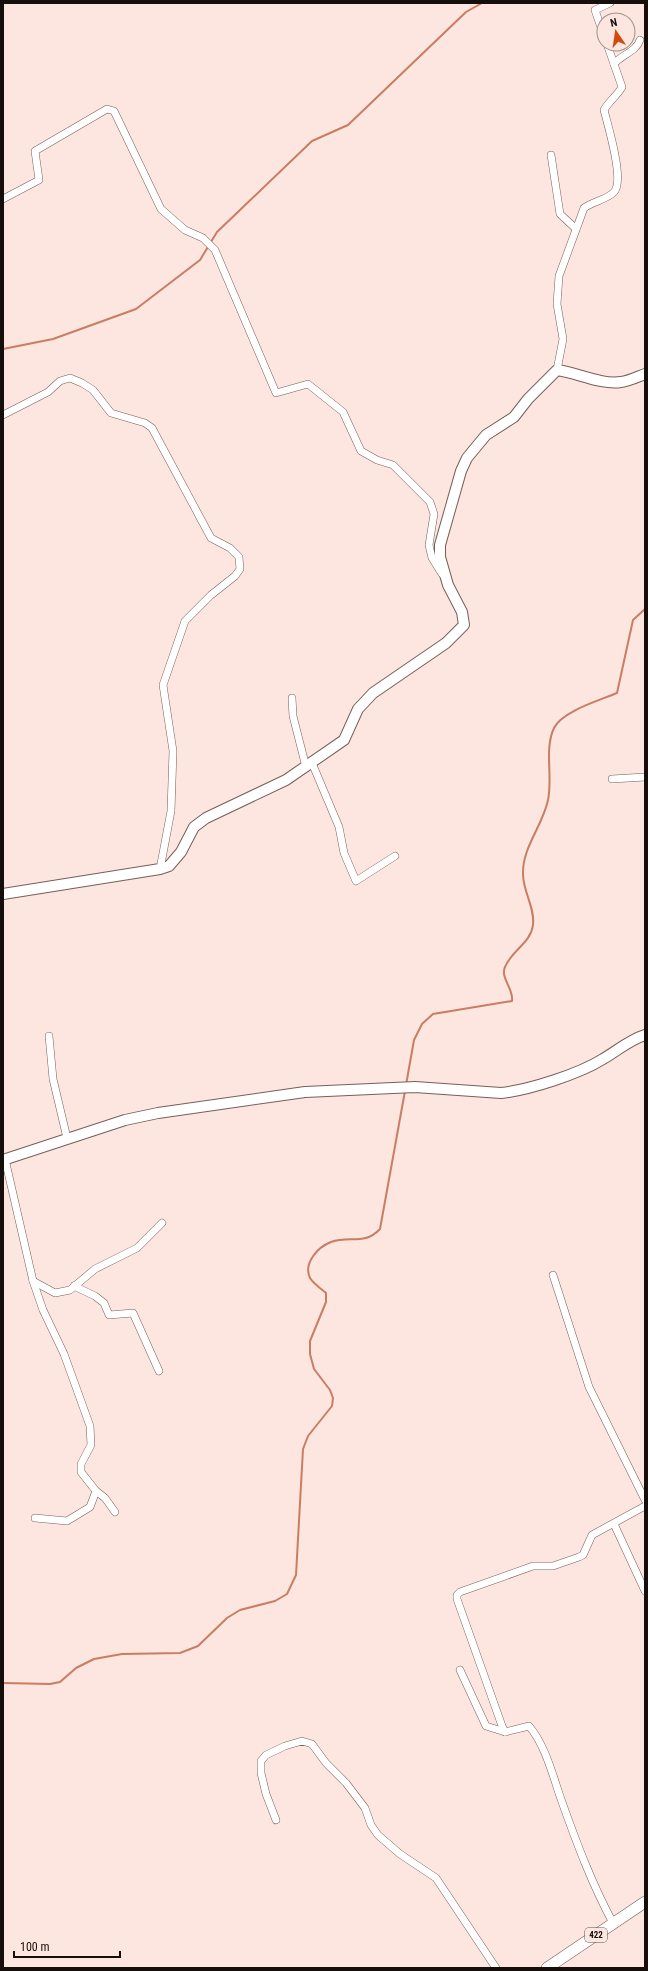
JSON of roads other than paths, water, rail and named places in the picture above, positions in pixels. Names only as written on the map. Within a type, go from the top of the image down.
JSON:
[{"type":"main road","name":"422","points":[[548,1968],[645,1902]]},
{"type":"street","points":[[596,13],[595,10],[610,3]]},
{"type":"street","points":[[614,64],[618,59],[638,47],[640,40]]},
{"type":"street","points":[[448,585],[440,557],[440,545],[457,483],[467,458],[486,435],[514,417],[528,398],[557,370],[562,339],[556,304],[559,276],[584,208],[591,203],[613,194],[618,187],[618,175],[604,110],[608,102],[618,95],[622,87],[610,52]]},
{"type":"street","points":[[3,199],[39,180],[36,150],[107,109],[114,111],[160,209],[186,230],[204,238],[215,250],[276,393],[308,384],[344,412],[361,451],[377,460],[393,465],[430,502],[434,514],[429,545],[432,558],[462,612],[464,625],[446,643],[373,693],[358,709],[344,740],[286,780],[206,818],[194,827],[181,852],[169,866],[160,869],[3,894]]},
{"type":"street","points":[[551,155],[560,214],[576,228]]},
{"type":"street","points":[[557,370],[606,382],[621,382],[645,374]]},
{"type":"street","points":[[3,415],[48,392],[60,381],[70,378],[82,383],[93,390],[110,412],[145,423],[152,428],[211,538],[230,548],[239,557],[240,569],[235,576],[211,595],[185,621],[162,685],[173,751],[171,811],[160,869]]},
{"type":"street","points":[[292,698],[293,716],[309,765],[339,827],[344,853],[356,881],[395,856]]},
{"type":"street","points":[[612,779],[645,777]]},
{"type":"street","points":[[115,1512],[105,1498],[96,1491],[81,1472],[81,1464],[92,1445],[90,1426],[64,1354],[43,1310],[32,1281],[4,1159],[125,1120],[158,1113],[305,1092],[415,1087],[501,1093],[514,1092],[585,1069],[604,1059],[634,1038],[645,1035]]},
{"type":"street","points":[[49,1036],[53,1079],[67,1138]]},
{"type":"street","points":[[32,1281],[55,1293],[70,1290],[95,1269],[111,1259],[137,1248],[162,1223]]},
{"type":"street","points":[[553,1275],[589,1387],[645,1500]]},
{"type":"street","points":[[74,1286],[95,1296],[104,1304],[109,1315],[133,1313],[159,1371]]},
{"type":"street","points":[[35,1518],[67,1521],[90,1506],[96,1491]]},
{"type":"street","points":[[506,1732],[457,1599],[457,1595],[460,1592],[533,1566],[553,1566],[579,1558],[583,1555],[592,1535],[645,1506]]},
{"type":"street","points":[[614,1524],[645,1590]]},
{"type":"street","points":[[460,1670],[486,1726],[506,1732],[529,1726],[535,1733],[555,1780],[590,1878],[613,1924]]},
{"type":"street","points":[[276,1820],[266,1794],[261,1773],[261,1761],[266,1755],[285,1746],[302,1741],[312,1744],[326,1763],[346,1783],[365,1808],[371,1825],[378,1834],[400,1854],[436,1878],[496,1968]]},
{"type":"waterway","points":[[3,349],[53,339],[136,309],[200,260],[217,232],[312,141],[348,125],[466,12],[482,3]]},
{"type":"waterway","points":[[406,1085],[414,1040],[422,1024],[433,1014],[512,1001],[511,992],[504,975],[504,971],[508,961],[529,937],[533,925],[532,912],[523,874],[529,846],[542,818],[548,800],[551,736],[558,722],[565,716],[582,707],[617,693],[633,620],[645,609]]},
{"type":"waterway","points":[[3,1683],[50,1684],[60,1682],[76,1668],[94,1659],[122,1654],[180,1653],[198,1646],[227,1618],[240,1610],[275,1601],[287,1594],[296,1575],[303,1449],[308,1436],[332,1406],[333,1398],[330,1390],[314,1369],[310,1354],[310,1341],[326,1302],[326,1293],[310,1278],[308,1267],[313,1256],[326,1244],[344,1239],[362,1239],[374,1234],[380,1229],[405,1091]]}]
